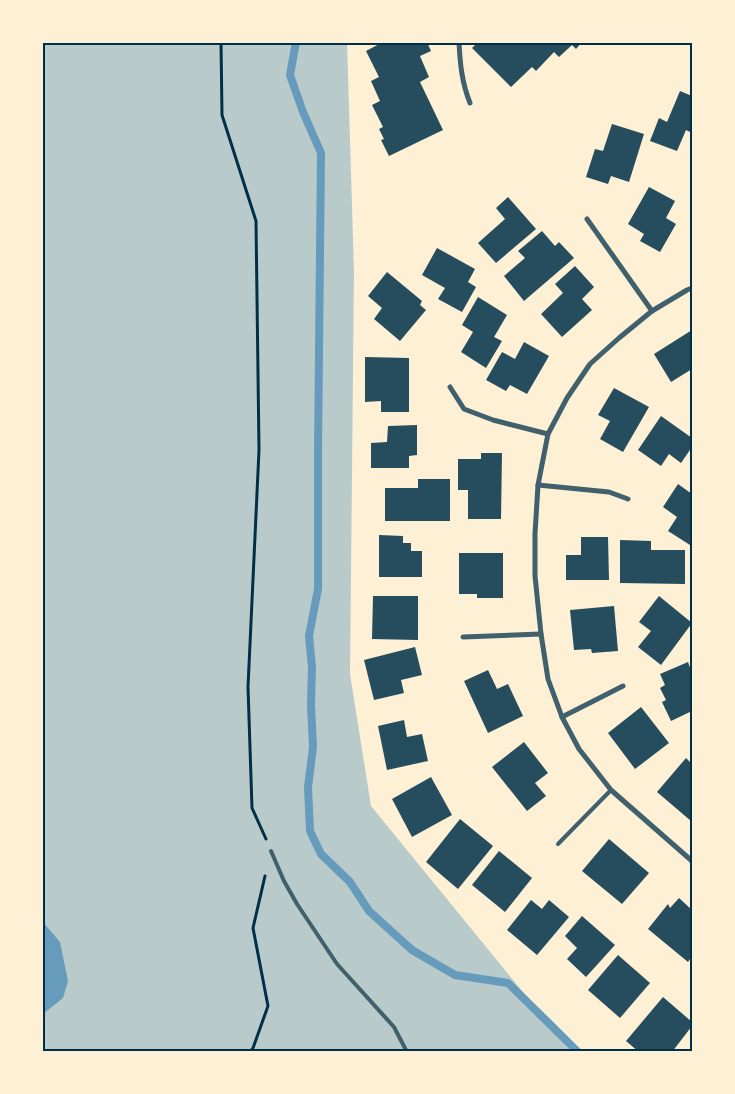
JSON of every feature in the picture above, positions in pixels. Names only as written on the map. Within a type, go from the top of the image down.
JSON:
[{"type":"street","points":[[459,42],[464,89],[470,103]]},
{"type":"street","points":[[587,219],[652,311]]},
{"type":"street","points":[[692,288],[652,311],[619,338],[590,364],[568,398],[548,434],[538,485],[535,534],[535,576],[541,634],[548,679],[562,717],[579,749],[611,790],[692,861]]},
{"type":"street","points":[[450,387],[464,409],[493,420],[548,434]]},
{"type":"street","points":[[538,485],[609,492],[628,499]]},
{"type":"street","points":[[463,637],[541,634]]},
{"type":"street","points":[[562,717],[623,686]]},
{"type":"lane","points":[[558,844],[611,790]]},
{"type":"lane","points":[[271,851],[284,881],[297,904],[336,964],[394,1027],[407,1052]]},
{"type":"path","points":[[220,42],[222,115],[256,221],[259,450],[248,687],[252,808],[271,851],[253,928],[268,1006],[250,1052]]},
{"type":"shaded area","points":[[42,43],[347,43],[354,271],[350,674],[371,806],[571,1051],[43,1051]]},
{"type":"water","points":[[42,921],[60,942],[68,981],[63,998],[43,1014]]},
{"type":"building","points":[[383,42],[427,42],[431,51],[420,56],[429,77],[420,82],[443,130],[389,156],[381,140],[384,139],[379,129],[383,127],[372,105],[380,101],[371,81],[379,77],[366,51]]},
{"type":"building","points":[[478,42],[582,42],[576,49],[572,45],[559,57],[554,52],[536,71],[532,67],[511,87],[472,48]]},
{"type":"building","points":[[680,91],[692,96],[692,133],[686,130],[677,151],[650,141],[659,118],[667,122]]},
{"type":"building","points":[[612,124],[644,134],[629,182],[611,176],[608,184],[586,177],[595,149],[603,151]]},
{"type":"building","points":[[649,187],[675,201],[666,218],[676,224],[660,252],[640,241],[644,234],[628,224]]},
{"type":"building","points":[[508,197],[536,229],[496,263],[478,243],[505,219],[496,208]]},
{"type":"building","points":[[542,231],[555,246],[559,242],[574,258],[524,301],[504,276],[525,258],[518,251]]},
{"type":"building","points":[[437,248],[475,269],[468,282],[476,287],[462,312],[438,299],[445,288],[422,275]]},
{"type":"building","points":[[575,266],[594,287],[582,299],[592,310],[562,337],[541,314],[563,293],[555,284]]},
{"type":"building","points":[[387,272],[422,301],[420,305],[426,310],[400,341],[374,319],[382,308],[368,296]]},
{"type":"building","points":[[478,297],[507,315],[494,337],[502,341],[486,368],[461,352],[473,332],[462,325]]},
{"type":"building","points":[[692,330],[692,369],[671,382],[654,354]]},
{"type":"building","points":[[524,342],[549,356],[527,394],[510,385],[506,391],[486,380],[502,352],[515,359]]},
{"type":"building","points":[[365,357],[409,358],[409,412],[381,412],[381,401],[365,402]]},
{"type":"building","points":[[614,388],[649,407],[623,452],[600,439],[610,421],[598,415]]},
{"type":"building","points":[[661,416],[692,438],[692,447],[681,463],[669,454],[661,466],[638,450]]},
{"type":"building","points":[[417,425],[417,455],[409,456],[409,468],[371,468],[371,443],[387,442],[388,426]]},
{"type":"building","points":[[481,453],[502,453],[501,519],[468,519],[468,490],[458,490],[458,459],[481,459]]},
{"type":"building","points":[[418,479],[450,479],[450,521],[385,521],[385,488],[418,488]]},
{"type":"building","points":[[678,484],[692,494],[692,541],[690,545],[668,531],[677,517],[663,507]]},
{"type":"building","points":[[379,535],[403,536],[403,543],[411,543],[411,551],[422,551],[422,577],[379,577]]},
{"type":"building","points":[[581,537],[608,537],[609,580],[566,580],[566,555],[581,555]]},
{"type":"building","points":[[620,540],[651,541],[651,550],[685,550],[685,584],[620,583]]},
{"type":"building","points":[[459,553],[503,553],[503,598],[477,598],[477,594],[459,594]]},
{"type":"building","points":[[373,596],[418,596],[418,640],[372,639]]},
{"type":"building","points":[[659,596],[692,623],[661,665],[638,647],[651,631],[639,622]]},
{"type":"building","points":[[614,606],[618,651],[592,653],[591,649],[574,650],[570,610]]},
{"type":"building","points":[[415,647],[422,675],[401,680],[404,693],[374,700],[364,660]]},
{"type":"building","points":[[688,662],[692,673],[692,711],[671,721],[662,702],[666,700],[660,688],[665,685],[660,674]]},
{"type":"building","points":[[488,670],[497,689],[508,684],[523,716],[488,733],[464,681]]},
{"type":"building","points":[[641,707],[669,743],[635,769],[608,733]]},
{"type":"building","points":[[404,720],[407,737],[422,734],[428,761],[387,770],[378,726]]},
{"type":"building","points":[[524,742],[548,773],[535,783],[546,796],[527,811],[492,767]]},
{"type":"building","points":[[686,758],[692,764],[691,821],[657,792]]},
{"type":"building","points":[[431,777],[452,815],[412,837],[392,799]]},
{"type":"building","points":[[460,819],[493,846],[458,889],[426,862]]},
{"type":"building","points":[[609,839],[649,873],[622,904],[582,871]]},
{"type":"building","points":[[499,851],[532,878],[505,912],[472,885]]},
{"type":"building","points":[[679,898],[692,910],[692,956],[688,962],[648,929],[668,904],[670,908]]},
{"type":"building","points":[[531,900],[542,909],[549,900],[569,917],[537,955],[507,930]]},
{"type":"building","points":[[582,916],[615,945],[586,977],[567,959],[577,948],[565,936]]},
{"type":"building","points":[[618,955],[650,983],[620,1018],[588,990]]},
{"type":"building","points":[[663,997],[692,1022],[692,1026],[672,1052],[639,1052],[626,1041]]},
{"type":"waterway","points":[[296,42],[290,75],[303,112],[321,153],[318,589],[309,636],[312,667],[313,747],[308,787],[310,831],[321,854],[350,882],[369,911],[412,950],[455,975],[508,983],[578,1052]]}]
